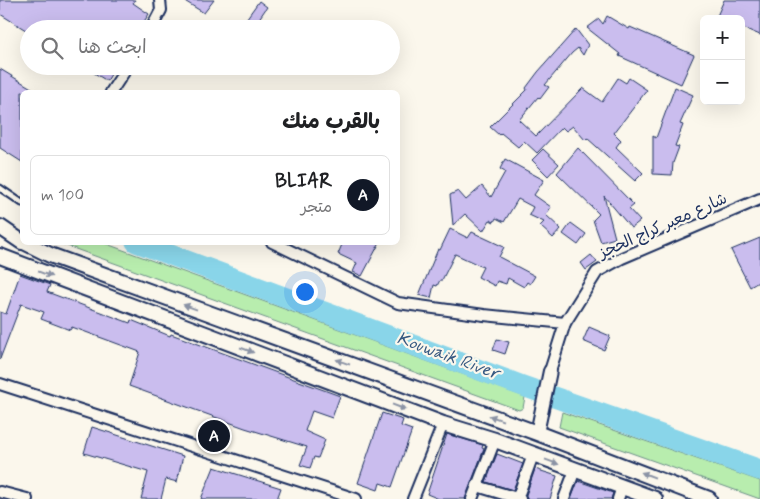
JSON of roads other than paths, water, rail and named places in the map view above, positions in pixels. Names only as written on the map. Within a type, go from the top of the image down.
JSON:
[{"type":"main road","points":[[0,228],[20,239]]},
{"type":"main road","points":[[31,245],[50,255],[537,433],[710,499]]},
{"type":"main road","points":[[0,256],[444,424],[495,440],[575,470],[620,493],[655,499]]},
{"type":"street","points":[[156,20],[161,10],[160,0]]},
{"type":"street","points":[[112,90],[122,75]]},
{"type":"street","name":"شارع معبر كراج الحجز","points":[[550,371],[565,323],[597,272],[622,258],[760,200]]},
{"type":"street","points":[[278,245],[398,303],[484,315],[565,323]]},
{"type":"street","points":[[537,433],[539,416],[550,371]]},
{"type":"street","points":[[0,384],[356,499]]},
{"type":"street","points":[[413,499],[444,424]]},
{"type":"street","points":[[472,499],[495,440]]},
{"type":"street","points":[[477,486],[518,499],[532,455]]},
{"type":"street","points":[[564,499],[575,470]]},
{"type":"street","points":[[0,492],[27,499]]},
{"type":"lane","points":[[0,188],[20,202]]},
{"type":"waterway","name":"Kouwaik River","points":[[144,245],[520,385],[760,470]]},
{"type":"place","name":"BLIAR","points":[[214,436]]}]
